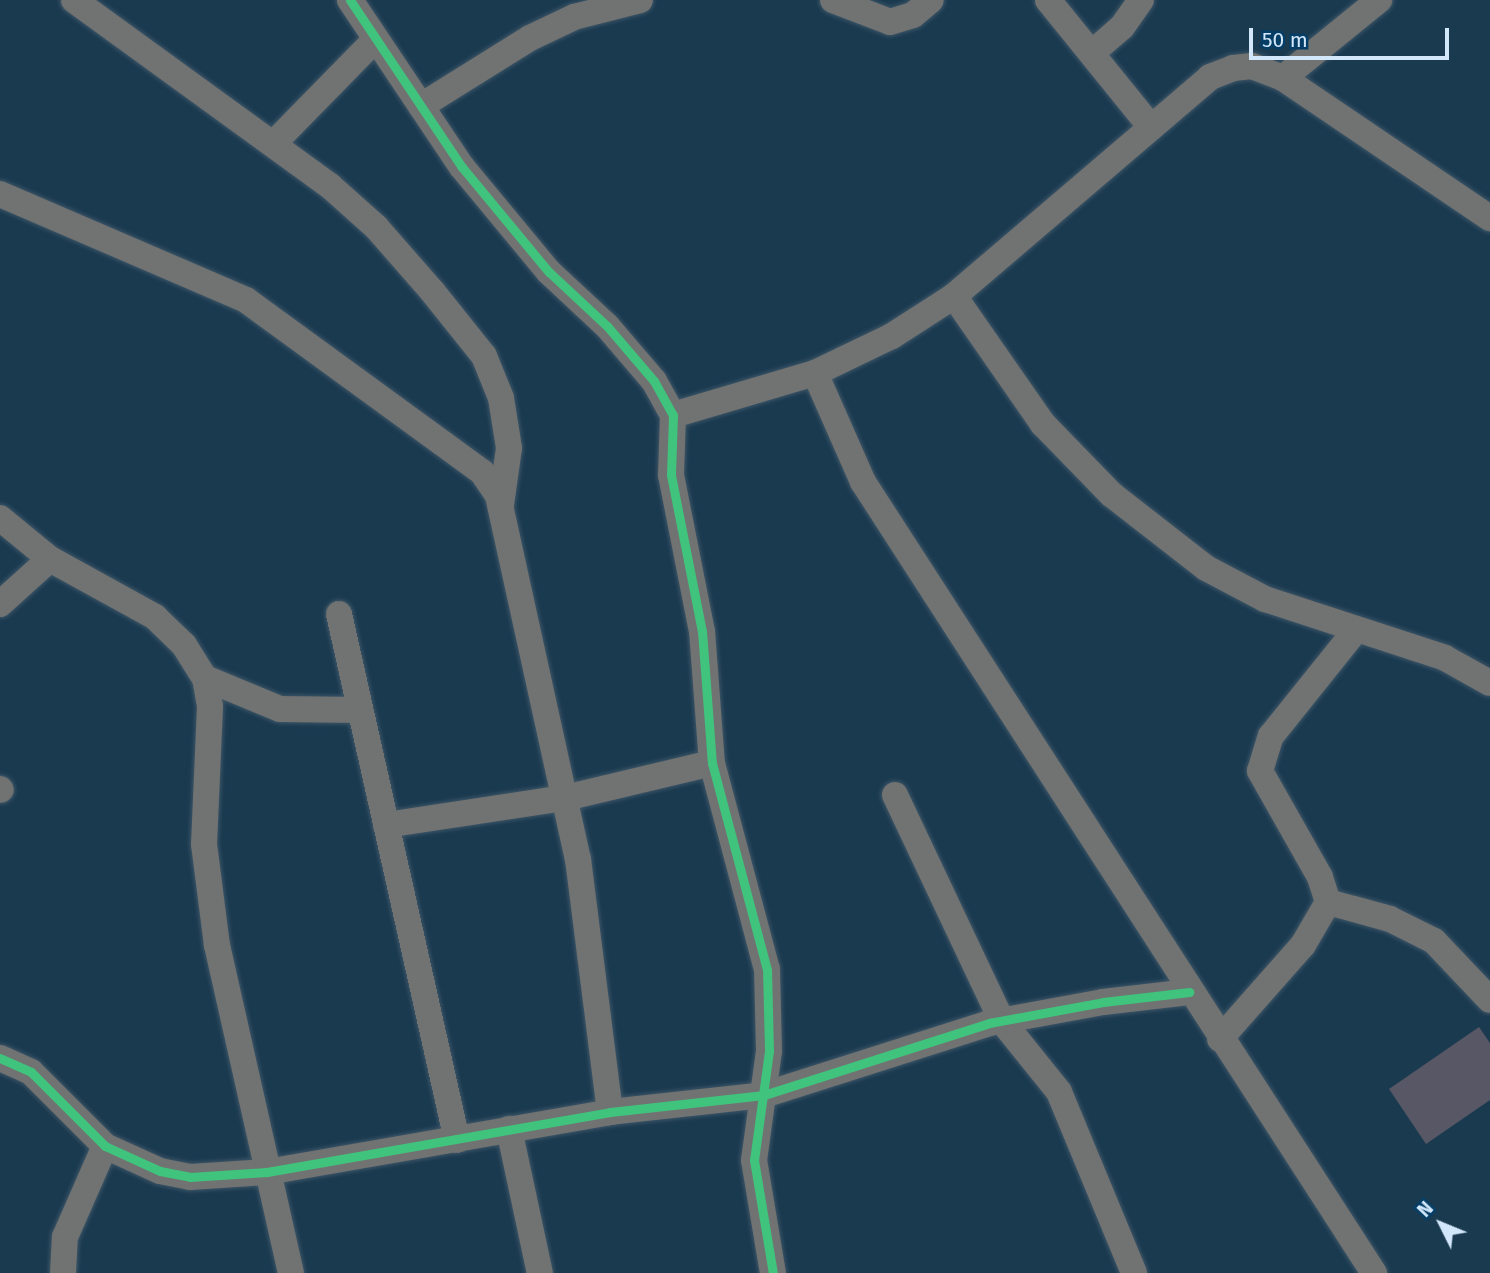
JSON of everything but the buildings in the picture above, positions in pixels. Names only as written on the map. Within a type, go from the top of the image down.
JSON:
[{"type":"street","points":[[74,0],[273,144],[376,227],[484,356],[501,398],[509,448],[501,505]]},
{"type":"street","points":[[350,0],[462,167],[549,272],[607,326],[654,381],[673,415],[671,475],[702,631],[712,763],[767,969],[769,1051],[754,1160],[773,1273]]},
{"type":"street","points":[[421,106],[530,37],[574,17],[640,0]]},
{"type":"street","points":[[833,0],[890,22],[913,15],[931,0]]},
{"type":"street","points":[[1048,0],[1152,127]]},
{"type":"street","points":[[1093,52],[1122,27],[1140,0]]},
{"type":"street","points":[[1283,78],[1379,0]]},
{"type":"street","points":[[273,144],[376,39]]},
{"type":"street","points":[[673,415],[814,373],[892,336],[954,296],[1210,77],[1233,68],[1252,66],[1283,78],[1490,218]]},
{"type":"street","points":[[0,194],[246,300],[481,472],[501,505],[578,859],[610,1112]]},
{"type":"street","points":[[954,296],[1043,424],[1111,494],[1206,568],[1265,600],[1445,658],[1490,683]]},
{"type":"street","points":[[814,373],[863,482],[1189,992],[1374,1273]]},
{"type":"street","points":[[0,518],[50,559],[155,617],[184,645],[205,678],[210,707],[204,844],[217,944],[291,1273]]},
{"type":"street","points":[[0,604],[50,559]]},
{"type":"street","points":[[339,614],[457,1140]]},
{"type":"street","points":[[1220,1039],[1303,945],[1328,902],[1320,877],[1260,771],[1271,736],[1356,630]]},
{"type":"street","points":[[205,678],[280,709],[360,710]]},
{"type":"street","points":[[386,825],[565,798],[712,763]]},
{"type":"street","points":[[895,796],[1002,1021],[1059,1092],[1134,1273]]},
{"type":"street","points":[[1328,902],[1390,919],[1434,941],[1490,1000]]},
{"type":"street","points":[[0,1058],[31,1072],[105,1146],[160,1171],[190,1177],[267,1172],[610,1112],[764,1095],[1002,1021],[1103,1002],[1189,992]]},
{"type":"street","points":[[509,1129],[540,1273]]},
{"type":"street","points":[[63,1273],[65,1237],[105,1146]]},
{"type":"cycle path","points":[[350,0],[462,167],[549,272],[607,326],[654,381],[673,415],[671,475],[702,631],[712,763],[767,969],[769,1051],[754,1160],[773,1273]]},
{"type":"cycle path","points":[[0,1058],[31,1072],[105,1146],[160,1171],[190,1177],[267,1172],[610,1112],[764,1095],[989,1023],[1103,1002],[1189,992]]}]
